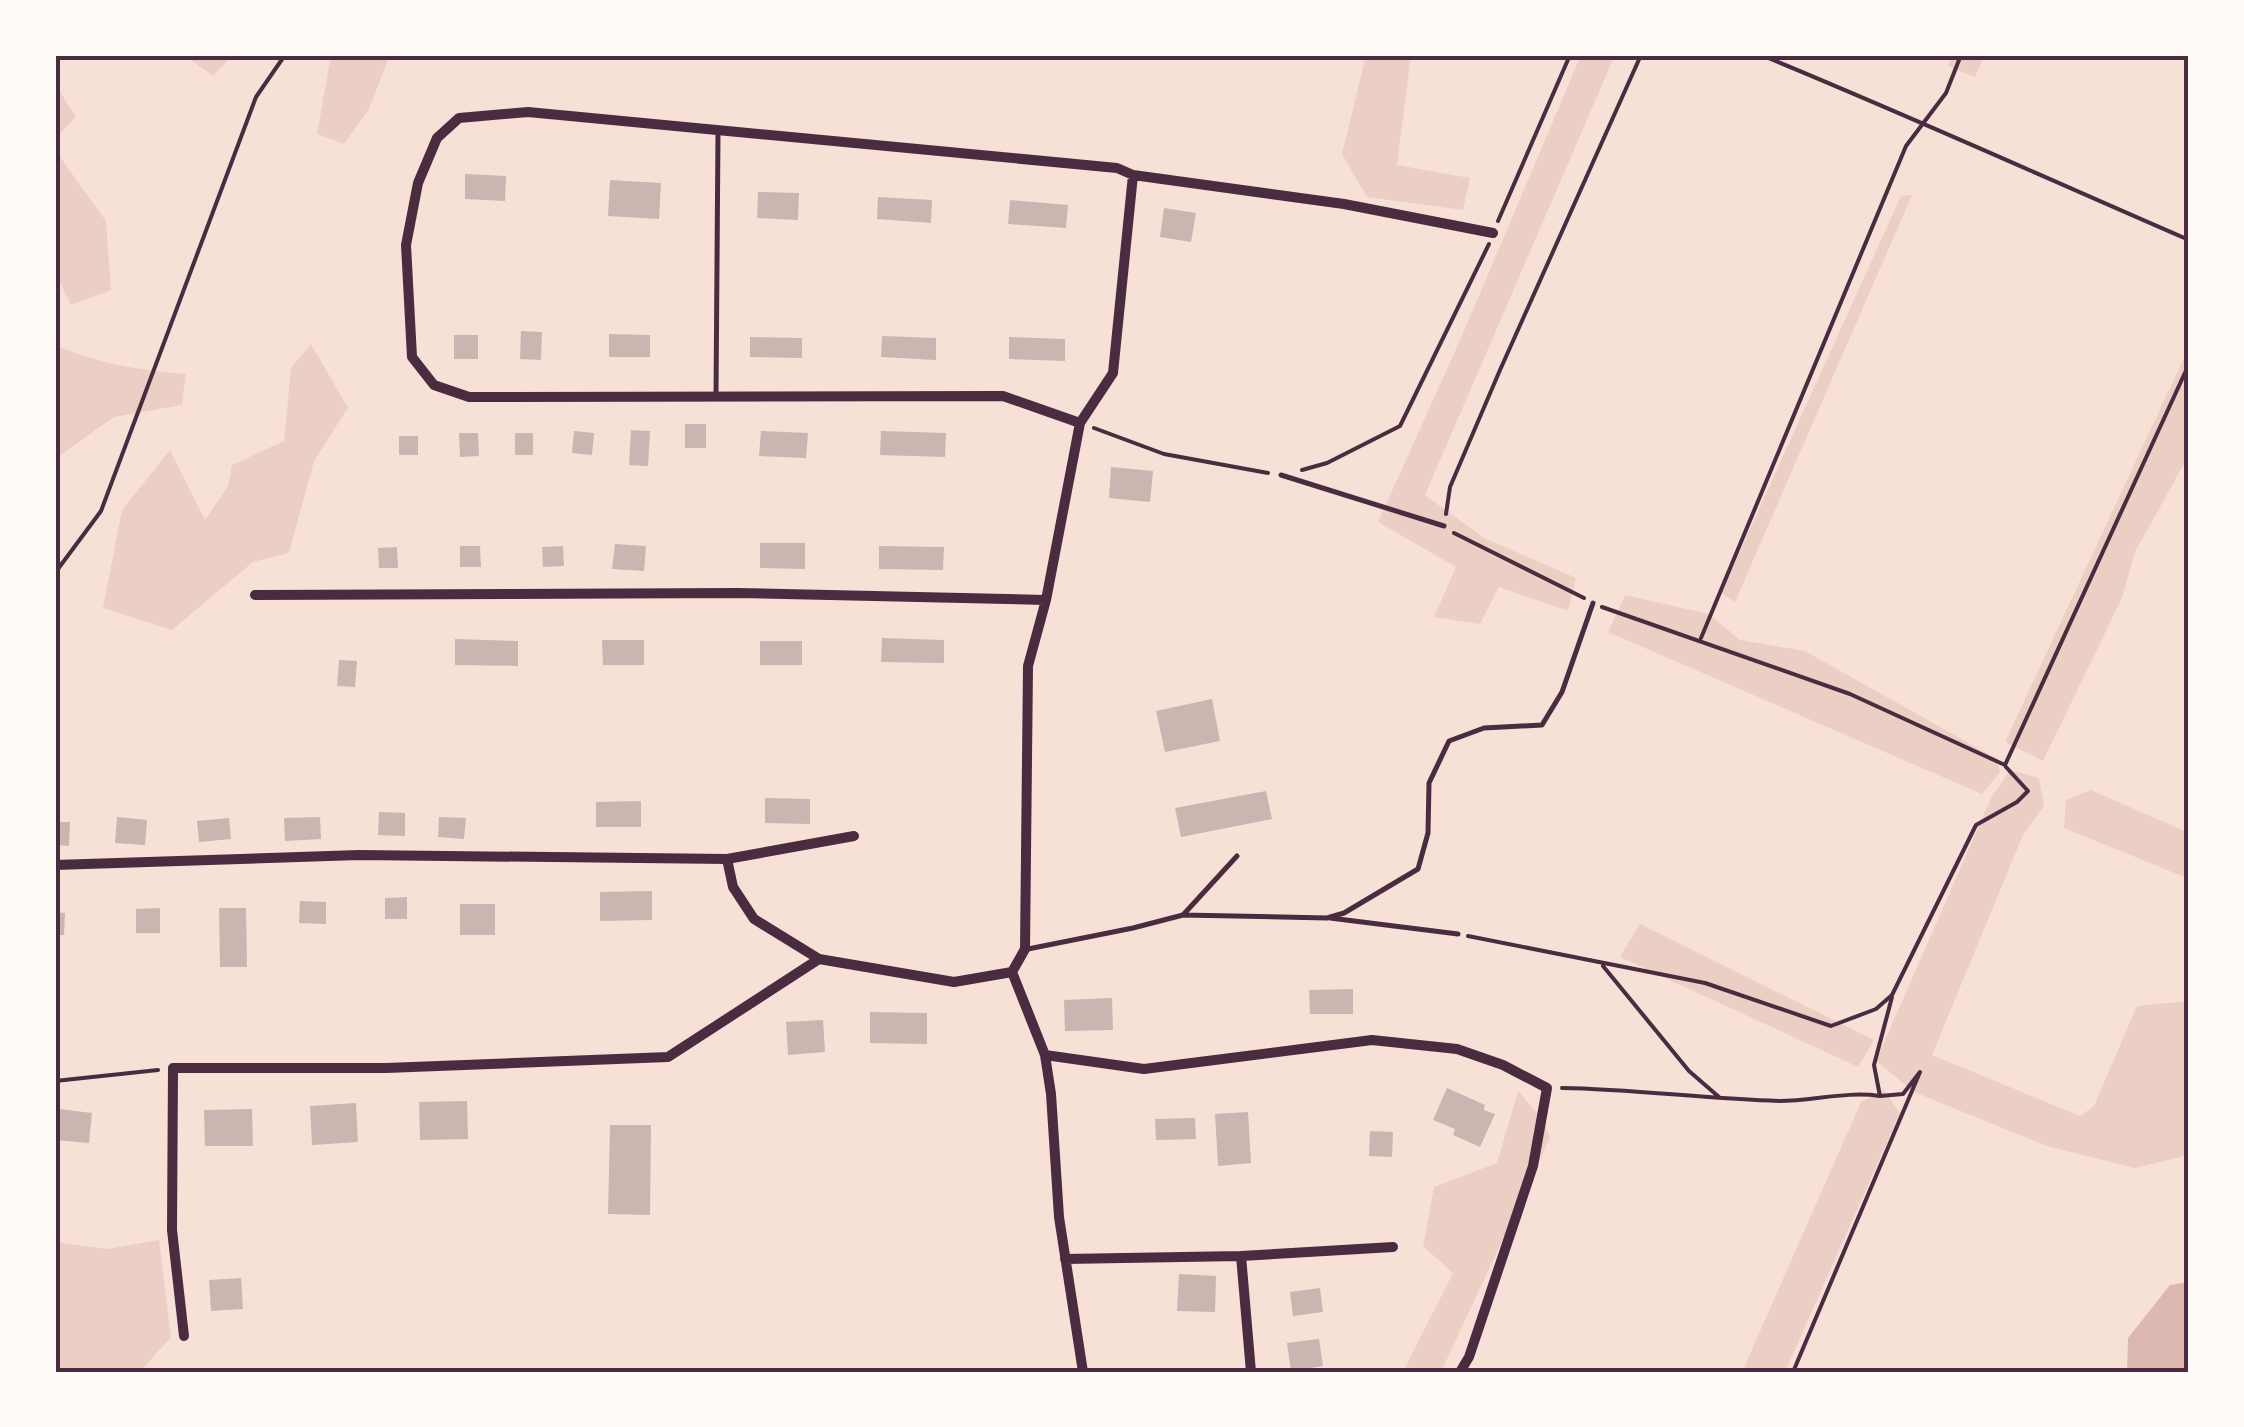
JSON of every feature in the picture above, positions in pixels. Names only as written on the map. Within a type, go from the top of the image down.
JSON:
[{"type":"street","points":[[1080,423],[1003,396],[469,398],[434,384],[412,357],[406,245],[418,182],[438,138],[459,118],[528,112],[1117,168],[1133,175],[1344,204],[1493,233]]},
{"type":"street","points":[[1012,972],[1025,949],[1028,666],[1046,600],[1080,423],[1113,374],[1133,175]]},
{"type":"street","points":[[256,594],[738,593],[1046,600]]},
{"type":"street","points":[[55,865],[359,855],[727,860],[854,836]]},
{"type":"street","points":[[727,860],[733,887],[754,919],[819,960],[954,982],[1012,972]]},
{"type":"street","points":[[184,1336],[172,1230],[172,1068],[386,1068],[668,1057],[819,960]]},
{"type":"street","points":[[1012,972],[1045,1055],[1065,1259],[1082,1372]]},
{"type":"street","points":[[1045,1055],[1144,1069],[1372,1040],[1456,1049],[1547,1088],[1533,1166],[1469,1357],[1460,1372]]},
{"type":"street","points":[[1065,1259],[1241,1256],[1393,1247]]},
{"type":"street","points":[[1241,1256],[1252,1372]]},
{"type":"lane","points":[[716,399],[718,129]]},
{"type":"lane","points":[[1281,476],[1444,526]]},
{"type":"lane","points":[[1328,918],[1344,913],[1418,870],[1428,833],[1429,783],[1449,740],[1484,728],[1542,725],[1562,692],[1594,603]]},
{"type":"lane","points":[[1183,914],[1237,856]]},
{"type":"lane","points":[[1025,949],[1183,914],[1328,918],[1458,934]]},
{"type":"path","points":[[55,573],[101,510],[256,97],[285,55]]},
{"type":"path","points":[[1080,423],[1164,454],[1281,476],[1327,464],[1400,426],[1493,233],[1570,55]]},
{"type":"path","points":[[1641,55],[1450,487],[1444,526],[1482,549],[1594,603],[1850,694],[2005,766],[2028,791],[2017,802],[1976,825],[1892,995],[1874,1065],[1880,1096]]},
{"type":"path","points":[[1761,55],[1924,122],[2189,240]]},
{"type":"path","points":[[1701,639],[1906,146],[1946,93],[1961,55]]},
{"type":"path","points":[[2005,766],[2189,364]]},
{"type":"path","points":[[1458,934],[1704,983],[1831,1026],[1876,1009],[1892,995]]},
{"type":"path","points":[[1600,964],[1689,1071],[1719,1096]]},
{"type":"path","points":[[55,1080],[172,1068]]},
{"type":"path","points":[[1547,1088],[1638,1089],[1782,1101],[1902,1094],[1920,1072],[1793,1372]]},
{"type":"shaded area","points":[[184,55],[233,55],[213,76]]},
{"type":"shaded area","points":[[331,55],[390,55],[369,109],[344,144],[317,134]]},
{"type":"shaded area","points":[[1366,55],[1411,55],[1397,165],[1470,178],[1463,210],[1367,197],[1342,154]]},
{"type":"shaded area","points":[[1581,55],[1615,55],[1425,495],[1484,538],[1576,578],[1568,611],[1499,587],[1480,624],[1434,617],[1456,567],[1378,522]]},
{"type":"shaded area","points":[[1952,55],[1985,55],[1975,77],[1948,66]]},
{"type":"shaded area","points":[[55,84],[76,117],[55,138]]},
{"type":"shaded area","points":[[55,150],[106,221],[111,290],[71,305],[55,273]]},
{"type":"shaded area","points":[[1912,195],[1735,602],[1721,593],[1901,196]]},
{"type":"shaded area","points":[[311,344],[348,408],[314,461],[289,553],[253,562],[172,630],[103,608],[122,510],[170,450],[205,520],[228,486],[232,465],[284,441],[291,368]]},
{"type":"shaded area","points":[[55,345],[119,365],[186,374],[182,405],[114,417],[55,459]]},
{"type":"shaded area","points":[[2189,347],[2189,455],[2135,552],[2122,598],[2043,761],[2005,742]]},
{"type":"shaded area","points":[[1625,595],[1709,614],[1740,640],[1805,651],[1997,759],[2000,772],[1982,794],[1608,632]]},
{"type":"shaded area","points":[[2010,770],[2039,778],[2044,806],[2023,835],[1932,1055],[2080,1116],[2094,1106],[2137,1006],[2189,1001],[2189,1155],[2135,1168],[2047,1146],[1914,1092],[1876,1061],[1991,798]]},
{"type":"shaded area","points":[[2091,790],[2189,833],[2189,879],[2064,828],[2066,800]]},
{"type":"shaded area","points":[[1640,924],[1874,1040],[1858,1067],[1620,957]]},
{"type":"shaded area","points":[[1884,1090],[1900,1113],[1785,1372],[1742,1372],[1861,1102]]},
{"type":"shaded area","points":[[1518,1091],[1543,1120],[1550,1138],[1441,1372],[1403,1372],[1453,1273],[1423,1246],[1434,1187],[1497,1163]]},
{"type":"shaded area","points":[[159,1240],[171,1337],[140,1372],[55,1372],[55,1242],[107,1249]]},
{"type":"shaded area","points":[[2189,1282],[2189,1372],[2127,1372],[2128,1338],[2170,1285]]},
{"type":"building","points":[[465,174],[506,176],[505,201],[465,199]]},
{"type":"building","points":[[610,180],[661,183],[659,219],[608,216]]},
{"type":"building","points":[[758,192],[799,193],[798,220],[757,218]]},
{"type":"building","points":[[878,197],[932,200],[931,223],[877,219]]},
{"type":"building","points":[[1010,200],[1068,205],[1066,228],[1008,224]]},
{"type":"building","points":[[1164,208],[1196,213],[1191,242],[1160,237]]},
{"type":"building","points":[[521,331],[542,332],[541,360],[520,359]]},
{"type":"building","points":[[609,334],[650,335],[650,357],[609,357]]},
{"type":"building","points":[[454,335],[478,335],[478,359],[454,359]]},
{"type":"building","points":[[882,336],[936,338],[936,360],[881,357]]},
{"type":"building","points":[[750,337],[802,338],[802,358],[750,357]]},
{"type":"building","points":[[1009,337],[1065,339],[1065,361],[1009,359]]},
{"type":"building","points":[[685,424],[706,424],[706,448],[685,448]]},
{"type":"building","points":[[631,430],[650,431],[648,466],[629,465]]},
{"type":"building","points":[[574,431],[594,433],[592,455],[572,453]]},
{"type":"building","points":[[761,431],[808,433],[806,458],[759,456]]},
{"type":"building","points":[[881,431],[946,433],[945,457],[880,455]]},
{"type":"building","points":[[459,433],[478,433],[479,456],[460,457]]},
{"type":"building","points":[[515,433],[533,433],[533,455],[515,455]]},
{"type":"building","points":[[399,436],[418,436],[418,455],[399,455]]},
{"type":"building","points":[[1111,467],[1153,471],[1150,502],[1109,498]]},
{"type":"building","points":[[760,543],[805,543],[805,569],[760,568]]},
{"type":"building","points":[[615,544],[646,546],[644,571],[612,569]]},
{"type":"building","points":[[460,546],[480,546],[481,567],[460,567]]},
{"type":"building","points":[[563,546],[564,566],[543,567],[542,547]]},
{"type":"building","points":[[879,546],[944,547],[943,570],[879,569]]},
{"type":"building","points":[[397,547],[398,568],[379,568],[378,548]]},
{"type":"building","points":[[882,638],[944,640],[944,663],[881,662]]},
{"type":"building","points":[[455,639],[518,641],[518,666],[455,665]]},
{"type":"building","points":[[602,640],[644,640],[644,665],[603,665]]},
{"type":"building","points":[[760,641],[802,641],[802,665],[760,665]]},
{"type":"building","points":[[339,660],[357,661],[355,687],[337,686]]},
{"type":"building","points":[[1212,699],[1220,741],[1165,752],[1156,711]]},
{"type":"building","points":[[1266,791],[1272,819],[1181,837],[1175,808]]},
{"type":"building","points":[[765,798],[810,799],[810,824],[765,823]]},
{"type":"building","points":[[641,801],[641,827],[596,827],[596,802]]},
{"type":"building","points":[[379,812],[405,813],[405,836],[378,835]]},
{"type":"building","points":[[117,817],[147,820],[145,845],[115,843]]},
{"type":"building","points":[[320,817],[321,839],[285,841],[284,818]]},
{"type":"building","points":[[439,817],[466,818],[464,839],[438,837]]},
{"type":"building","points":[[229,818],[231,839],[199,842],[197,821]]},
{"type":"building","points":[[55,822],[70,822],[69,846],[55,845]]},
{"type":"building","points":[[652,891],[652,920],[600,921],[600,892]]},
{"type":"building","points":[[407,897],[407,919],[385,919],[385,898]]},
{"type":"building","points":[[300,901],[326,902],[326,924],[299,923]]},
{"type":"building","points":[[460,904],[495,904],[495,935],[460,935]]},
{"type":"building","points":[[160,908],[160,933],[136,933],[136,909]]},
{"type":"building","points":[[219,908],[246,908],[247,967],[220,967]]},
{"type":"building","points":[[55,912],[65,913],[64,935],[55,935]]},
{"type":"building","points":[[1353,989],[1353,1014],[1310,1014],[1309,990]]},
{"type":"building","points":[[1112,998],[1113,1030],[1065,1031],[1064,1000]]},
{"type":"building","points":[[870,1012],[927,1013],[927,1044],[870,1043]]},
{"type":"building","points":[[823,1020],[825,1052],[788,1055],[786,1022]]},
{"type":"building","points":[[1447,1088],[1485,1105],[1484,1110],[1495,1114],[1480,1147],[1453,1135],[1455,1129],[1433,1120]]},
{"type":"building","points":[[467,1101],[468,1139],[420,1140],[419,1102]]},
{"type":"building","points":[[356,1103],[358,1142],[312,1145],[310,1106]]},
{"type":"building","points":[[59,1109],[92,1113],[89,1143],[56,1140]]},
{"type":"building","points":[[252,1109],[253,1146],[205,1146],[204,1110]]},
{"type":"building","points":[[1248,1112],[1251,1163],[1218,1166],[1215,1114]]},
{"type":"building","points":[[1195,1118],[1196,1139],[1156,1140],[1155,1119]]},
{"type":"building","points":[[610,1125],[651,1125],[650,1215],[608,1214]]},
{"type":"building","points":[[1370,1131],[1393,1132],[1392,1157],[1369,1156]]},
{"type":"building","points":[[1179,1274],[1216,1276],[1215,1312],[1177,1311]]},
{"type":"building","points":[[241,1278],[243,1309],[211,1311],[209,1280]]},
{"type":"building","points":[[1320,1288],[1323,1312],[1293,1316],[1290,1292]]},
{"type":"building","points":[[1319,1339],[1323,1366],[1291,1371],[1287,1343]]}]
